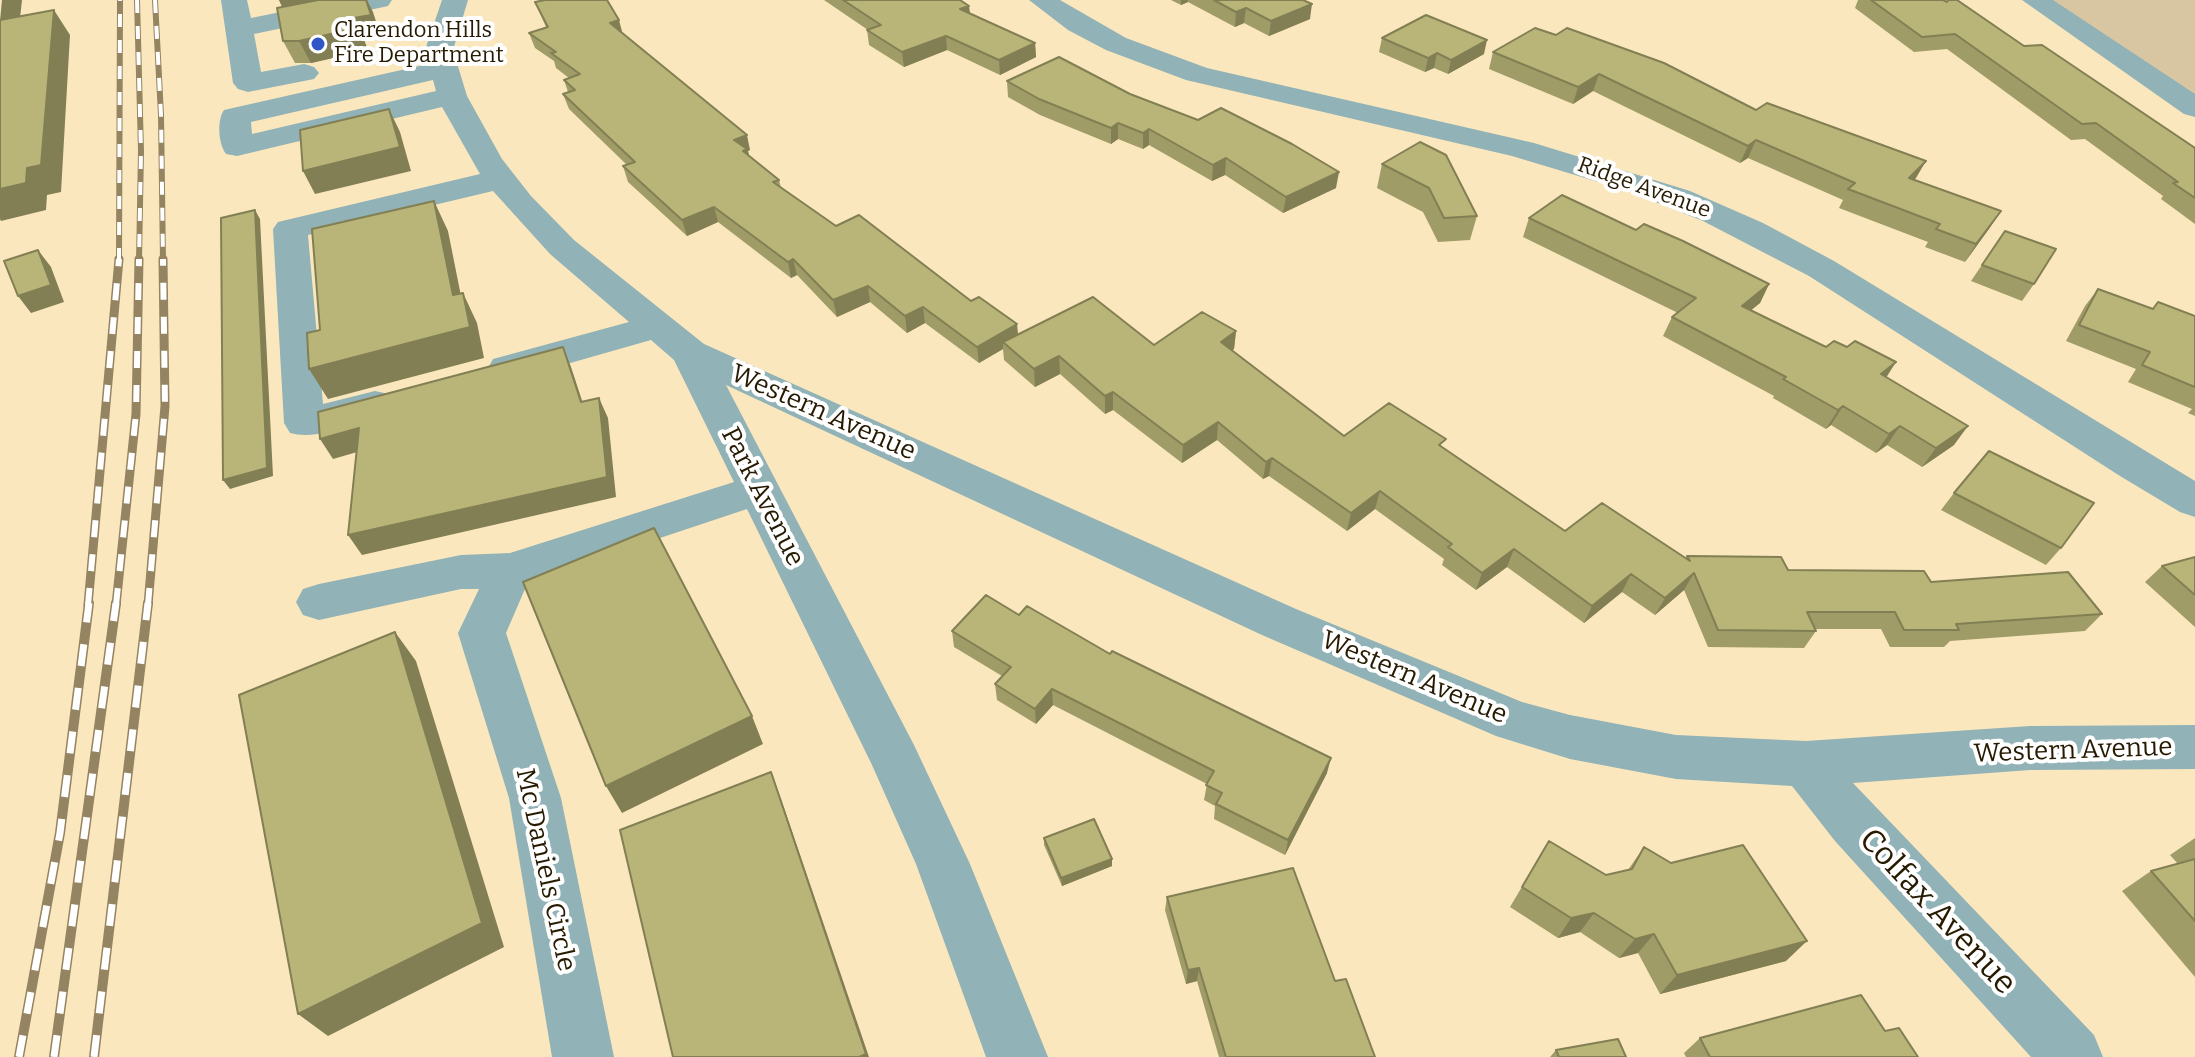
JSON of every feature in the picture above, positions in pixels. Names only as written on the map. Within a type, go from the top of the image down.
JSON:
[{"type":"street","points":[[234,0],[248,83],[445,70]]},
{"type":"street","points":[[238,29],[379,0]]},
{"type":"street","points":[[445,70],[455,0]]},
{"type":"street","name":"Ridge Avenue","points":[[1042,0],[1086,29],[1178,69],[1597,168],[1713,213],[1854,287],[2073,428],[2195,501]]},
{"type":"street","points":[[2035,0],[2195,108]]},
{"type":"street","points":[[445,70],[237,147],[235,116],[445,70]]},
{"type":"street","name":"Park Avenue","points":[[445,70],[467,128],[501,179],[562,247],[674,340],[757,490],[896,761],[943,864],[1017,1057]]},
{"type":"street","points":[[407,395],[304,423],[290,229],[501,179]]},
{"type":"street","points":[[481,375],[674,340]]},
{"type":"street","name":"Western Avenue","points":[[674,340],[1279,622],[1514,721],[1570,737],[1676,757],[1806,764],[2030,748],[2195,747]]},
{"type":"street","points":[[319,602],[461,572],[510,570],[757,490]]},
{"type":"street","name":"Mc Daniels Circle","points":[[510,570],[482,633],[535,798],[583,1057]]},
{"type":"street","name":"Colfax Avenue","points":[[1806,764],[1854,824],[2072,1057]]},
{"type":"shaded area","points":[[2041,0],[2195,0],[2195,103]]},
{"type":"building","points":[[318,0],[366,0],[371,15],[354,18],[358,28],[299,41],[283,41],[277,8]]},
{"type":"building","points":[[607,0],[619,20],[610,23],[747,135],[734,140],[779,180],[773,182],[836,226],[859,215],[971,301],[979,297],[1017,324],[977,347],[923,307],[905,316],[868,286],[833,300],[793,259],[788,262],[714,207],[682,220],[623,166],[635,162],[563,94],[575,90],[564,80],[580,74],[529,33],[548,27],[535,2]]},
{"type":"building","points":[[843,0],[960,0],[969,6],[960,9],[1035,43],[999,60],[946,36],[902,52],[867,30],[881,25]]},
{"type":"building","points":[[1214,0],[1303,0],[1312,4],[1271,21],[1246,8],[1236,12]]},
{"type":"building","points":[[1871,0],[1957,0],[2024,46],[2042,45],[2195,148],[2195,198],[2173,183],[2178,182],[2096,123],[2082,124],[1955,34],[1922,37]]},
{"type":"building","points":[[54,10],[41,165],[27,168],[26,183],[0,189],[0,20]]},
{"type":"building","points":[[1426,15],[1487,40],[1451,60],[1437,53],[1428,58],[1382,38]]},
{"type":"building","points":[[1535,28],[1556,35],[1567,28],[1664,63],[1756,110],[1767,103],[1926,161],[1909,178],[2001,211],[1976,244],[1936,229],[1940,224],[1848,189],[1855,183],[1756,140],[1748,146],[1599,74],[1578,87],[1493,52]]},
{"type":"building","points":[[1059,57],[1130,94],[1198,120],[1221,108],[1339,172],[1286,197],[1226,158],[1213,165],[1149,129],[1143,133],[1118,123],[1111,128],[1039,99],[1007,81]]},
{"type":"building","points":[[389,109],[400,147],[303,171],[300,130]]},
{"type":"building","points":[[1420,142],[1446,155],[1477,216],[1444,218],[1429,188],[1382,164]]},
{"type":"building","points":[[1562,195],[1636,230],[1644,224],[1769,284],[1742,306],[1826,347],[1834,341],[1847,347],[1855,341],[1896,362],[1881,374],[1968,426],[1936,448],[1900,426],[1889,434],[1843,406],[1838,410],[1783,379],[1786,377],[1672,317],[1696,298],[1529,218]]},
{"type":"building","points":[[434,201],[453,295],[463,293],[470,327],[309,369],[307,333],[320,330],[312,229]]},
{"type":"building","points":[[255,210],[267,468],[223,480],[221,218]]},
{"type":"building","points":[[2005,231],[2056,249],[2034,284],[1982,265]]},
{"type":"building","points":[[38,250],[51,285],[18,296],[4,261]]},
{"type":"building","points":[[2098,289],[2153,309],[2158,302],[2195,316],[2195,387],[2142,365],[2150,352],[2079,325]]},
{"type":"building","points":[[1093,297],[1154,345],[1202,312],[1236,331],[1221,342],[1344,436],[1389,403],[1446,439],[1439,445],[1565,531],[1602,503],[1690,561],[1687,556],[1781,557],[1788,570],[1924,571],[1931,582],[2068,572],[2102,614],[1956,624],[1959,630],[1904,630],[1895,612],[1807,612],[1816,631],[1718,630],[1694,573],[1665,598],[1631,574],[1592,606],[1514,549],[1482,573],[1448,547],[1452,544],[1380,491],[1351,513],[1272,458],[1266,462],[1218,422],[1183,445],[1113,392],[1105,396],[1059,356],[1034,369],[1003,342]]},
{"type":"building","points":[[563,347],[581,402],[599,398],[607,477],[348,535],[359,428],[320,439],[318,412]]},
{"type":"building","points":[[1989,451],[2094,503],[2061,548],[1954,493]]},
{"type":"building","points":[[654,528],[752,716],[606,786],[523,582]]},
{"type":"building","points":[[2195,557],[2195,595],[2162,566]]},
{"type":"building","points":[[986,595],[1019,615],[1027,606],[1110,654],[1112,651],[1331,758],[1288,840],[1216,804],[1222,793],[1206,785],[1214,771],[1052,689],[1035,709],[995,684],[1011,667],[952,631]]},
{"type":"building","points":[[395,632],[482,923],[298,1014],[239,695]]},
{"type":"building","points":[[771,772],[866,1054],[859,1057],[673,1057],[620,830]]},
{"type":"building","points":[[1094,819],[1112,859],[1061,878],[1044,838]]},
{"type":"building","points":[[1549,841],[1606,875],[1632,869],[1644,847],[1671,863],[1743,845],[1807,941],[1677,975],[1654,934],[1635,939],[1594,913],[1571,918],[1522,887]]},
{"type":"building","points":[[2195,859],[2195,921],[2151,871]]},
{"type":"building","points":[[1293,868],[1335,981],[1346,979],[1375,1057],[1226,1057],[1199,968],[1188,970],[1167,897]]},
{"type":"building","points":[[1861,995],[1885,1031],[1899,1028],[1918,1057],[1710,1057],[1700,1038]]},
{"type":"building","points":[[1618,1039],[1626,1057],[1559,1057],[1556,1050]]},
{"type":"railway","points":[[119,261],[120,0]]},
{"type":"railway","points":[[137,0],[141,151],[139,261]]},
{"type":"railway","points":[[155,0],[161,115],[163,261]]},
{"type":"railway","points":[[88,605],[119,259]]},
{"type":"railway","points":[[116,605],[136,414],[139,259]]},
{"type":"railway","points":[[148,605],[165,406],[163,259]]},
{"type":"railway","points":[[19,1057],[60,833],[89,603]]},
{"type":"railway","points":[[54,1057],[116,603]]},
{"type":"railway","points":[[94,1057],[148,603]]},
{"type":"place","name":"Clarendon Hills Fire Department","points":[[318,44]]}]
